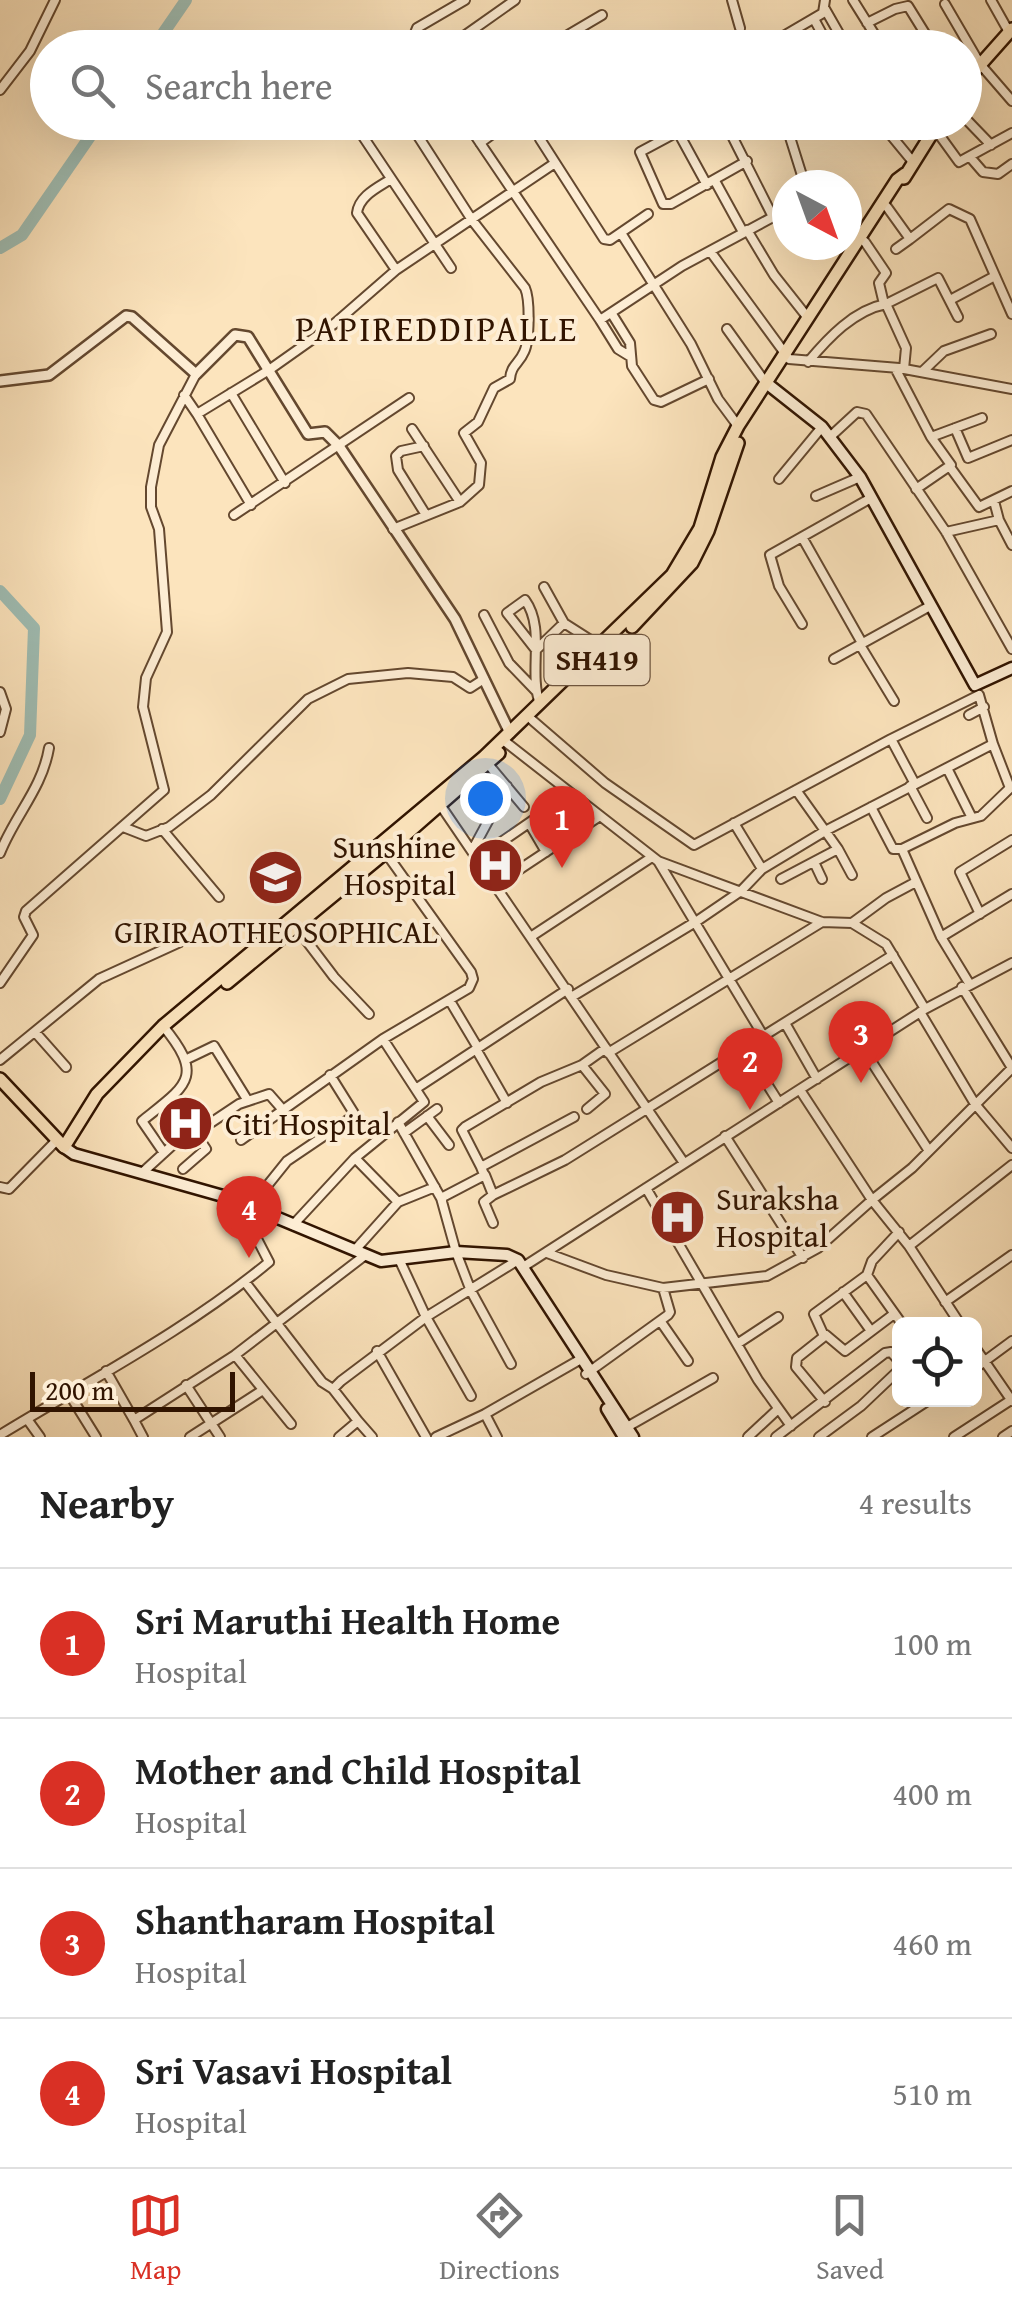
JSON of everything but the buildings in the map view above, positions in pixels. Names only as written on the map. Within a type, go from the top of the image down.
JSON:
[{"type":"main road","points":[[982,62],[1011,30]]},
{"type":"main road","name":"SH419","points":[[438,802],[488,764],[538,698],[600,646],[682,563],[700,528],[722,457],[738,426],[864,242],[926,140]]},
{"type":"main road","name":"SH419","points":[[786,356],[897,180],[905,174]]},
{"type":"main road","points":[[768,384],[826,432],[860,477],[977,690],[1012,668]]},
{"type":"main road","name":"SH419","points":[[61,1144],[97,1094],[155,1038],[438,802],[658,603],[692,563],[708,530],[735,448],[768,384]]},
{"type":"main road","name":"SH419","points":[[166,1029],[296,927],[383,849]]},
{"type":"main road","points":[[0,1079],[74,1154],[250,1207],[382,1262],[456,1252],[508,1255],[520,1264],[628,1434]]},
{"type":"street","points":[[41,30],[56,0]]},
{"type":"street","points":[[444,14],[450,0]]},
{"type":"street","points":[[418,30],[464,0]]},
{"type":"street","points":[[472,30],[515,0]]},
{"type":"street","points":[[732,0],[740,28]]},
{"type":"street","points":[[853,0],[872,30]]},
{"type":"street","points":[[991,0],[1011,30]]},
{"type":"street","points":[[795,30],[814,20],[825,4]]},
{"type":"street","points":[[825,4],[837,30]]},
{"type":"street","points":[[945,4],[960,30]]},
{"type":"street","points":[[868,23],[908,6],[923,30]]},
{"type":"street","points":[[577,30],[602,15]]},
{"type":"street","points":[[814,20],[820,30]]},
{"type":"street","points":[[0,90],[30,51]]},
{"type":"street","points":[[982,66],[1012,100]]},
{"type":"street","points":[[944,140],[956,161],[1012,132]]},
{"type":"street","points":[[982,135],[991,145]]},
{"type":"street","points":[[365,140],[451,268]]},
{"type":"street","points":[[393,529],[460,502],[476,489],[480,480],[478,456],[464,433],[478,422],[494,388],[510,379],[510,367],[524,354],[528,334],[529,294],[472,220],[420,140]]},
{"type":"street","points":[[478,140],[618,349],[631,357]]},
{"type":"street","points":[[480,143],[484,140]]},
{"type":"street","points":[[541,140],[604,240],[610,240],[648,214]]},
{"type":"street","points":[[663,140],[640,152],[660,199],[668,206],[747,161]]},
{"type":"street","points":[[683,140],[774,275],[808,318]]},
{"type":"street","points":[[735,140],[772,215]]},
{"type":"street","points":[[791,140],[800,170]]},
{"type":"street","points":[[895,140],[913,162]]},
{"type":"street","points":[[970,157],[983,172],[998,174],[1012,164]]},
{"type":"street","points":[[197,414],[269,370],[334,324],[396,270],[555,163]]},
{"type":"street","points":[[391,179],[365,196],[357,213],[396,270]]},
{"type":"street","points":[[887,206],[910,238]]},
{"type":"street","points":[[896,250],[950,209],[970,219],[1012,314]]},
{"type":"street","points":[[600,320],[772,218]]},
{"type":"street","points":[[621,233],[655,284],[718,400],[738,426]]},
{"type":"street","points":[[864,242],[886,273],[879,284],[906,348],[900,369],[931,437],[979,507],[1012,491]]},
{"type":"street","points":[[710,251],[786,356],[808,362],[922,372],[1012,390]]},
{"type":"street","points":[[950,300],[995,276]]},
{"type":"street","points":[[808,362],[828,338],[849,322],[938,278],[958,318]]},
{"type":"street","points":[[612,314],[628,337],[636,372],[657,402],[710,379]]},
{"type":"street","points":[[0,381],[48,374],[129,316],[196,374]]},
{"type":"street","points":[[727,329],[768,384]]},
{"type":"street","points":[[0,982],[33,935],[24,917],[26,911],[162,795],[165,787],[143,707],[146,678],[168,632],[160,535],[151,507],[151,487],[159,445],[196,374],[235,335],[242,334],[248,337],[308,434],[326,432],[339,446],[456,619],[507,739],[570,794],[655,859],[822,922],[852,923],[886,944],[976,1104],[1012,1148]]},
{"type":"street","points":[[922,372],[944,350],[991,334]]},
{"type":"street","points":[[231,393],[286,483]]},
{"type":"street","points":[[184,395],[251,505]]},
{"type":"street","points":[[234,515],[409,398]]},
{"type":"street","points":[[779,479],[826,432],[858,412],[866,414],[946,532],[1012,649]]},
{"type":"street","points":[[931,437],[982,418]]},
{"type":"street","points":[[955,428],[966,457],[1012,440]]},
{"type":"street","points":[[412,429],[460,502]]},
{"type":"street","points":[[424,446],[396,456],[398,470],[426,515]]},
{"type":"street","points":[[916,489],[950,467]]},
{"type":"street","points":[[816,496],[860,477]]},
{"type":"street","points":[[802,624],[779,586],[769,556],[872,498]]},
{"type":"street","points":[[994,501],[1012,545]]},
{"type":"street","points":[[946,532],[999,520]]},
{"type":"street","points":[[802,537],[894,701]]},
{"type":"street","points":[[544,587],[564,623],[600,646]]},
{"type":"street","points":[[536,650],[507,613],[524,600],[534,621],[536,650],[538,698]]},
{"type":"street","points":[[834,659],[930,606]]},
{"type":"street","points":[[484,616],[509,664],[538,698]]},
{"type":"street","points":[[536,650],[564,623]]},
{"type":"street","points":[[123,827],[146,836],[162,829],[211,795],[308,699],[348,679],[408,673],[453,677],[470,688],[484,680]]},
{"type":"street","points":[[532,720],[605,783],[691,845],[977,690],[1010,788],[981,816],[902,849],[894,849],[871,807]]},
{"type":"street","points":[[0,692],[6,709],[0,732]]},
{"type":"street","points":[[969,715],[984,707]]},
{"type":"street","points":[[891,738],[927,818]]},
{"type":"street","points":[[417,1088],[571,992],[697,922],[741,890],[762,869],[825,831],[994,744]]},
{"type":"street","points":[[0,853],[15,820],[42,779],[49,748]]},
{"type":"street","points":[[1000,763],[1012,757]]},
{"type":"street","points":[[488,764],[524,807]]},
{"type":"street","points":[[946,768],[972,818]]},
{"type":"street","points":[[475,854],[507,786]]},
{"type":"street","points":[[796,790],[838,849],[852,876]]},
{"type":"street","points":[[475,854],[570,794]]},
{"type":"street","points":[[438,802],[684,1163]]},
{"type":"street","points":[[496,885],[600,816]]},
{"type":"street","points":[[529,822],[546,852]]},
{"type":"street","points":[[734,824],[762,869]]},
{"type":"street","points":[[162,829],[219,898]]},
{"type":"street","points":[[980,914],[960,872],[1012,840]]},
{"type":"street","points":[[241,1140],[383,1039],[469,988],[474,979],[383,849]]},
{"type":"street","points":[[781,878],[838,849]]},
{"type":"street","points":[[548,1252],[606,1275],[663,1288],[767,1276],[803,1258],[872,1200],[929,1151],[1012,1068],[914,882],[914,872],[902,849]]},
{"type":"street","points":[[655,859],[764,1036]]},
{"type":"street","points":[[532,936],[655,859]]},
{"type":"street","points":[[814,862],[822,880]]},
{"type":"street","points":[[794,872],[800,884]]},
{"type":"street","points":[[852,923],[914,882]]},
{"type":"street","points":[[942,937],[1012,894]]},
{"type":"street","points":[[493,1195],[463,1128],[541,1082],[607,1051],[822,922]]},
{"type":"street","points":[[296,927],[369,1014]]},
{"type":"street","points":[[0,1060],[100,979],[180,942]]},
{"type":"street","points":[[493,1222],[484,1202],[493,1195],[565,1160],[893,955]]},
{"type":"street","points":[[334,1389],[376,1351],[426,1317],[548,1252],[923,1010],[1011,965]]},
{"type":"street","points":[[450,1001],[507,1103]]},
{"type":"street","points":[[785,1024],[818,1078]]},
{"type":"street","points":[[164,1153],[142,1121],[178,1093],[187,1077],[187,1059],[166,1029]]},
{"type":"street","points":[[34,1032],[66,1068]]},
{"type":"street","points":[[293,1225],[355,1158],[424,1102],[383,1039]]},
{"type":"street","points":[[187,1059],[214,1046],[248,1101]]},
{"type":"street","points":[[745,1049],[779,1103]]},
{"type":"street","points":[[864,1050],[929,1151]]},
{"type":"street","points":[[582,1065],[605,1094],[586,1109]]},
{"type":"street","points":[[250,1207],[287,1162],[354,1117],[330,1075]]},
{"type":"street","points":[[800,1090],[955,1317]]},
{"type":"street","points":[[144,1172],[192,1128],[212,1122],[248,1101],[269,1094],[283,1110]]},
{"type":"street","points":[[404,1133],[437,1109]]},
{"type":"street","points":[[428,1116],[449,1145]]},
{"type":"street","points":[[442,1200],[574,1117]]},
{"type":"street","points":[[398,1122],[442,1200],[471,1291],[511,1364]]},
{"type":"street","points":[[184,1169],[206,1149],[192,1128]]},
{"type":"street","points":[[725,1136],[803,1258]]},
{"type":"street","points":[[0,1187],[9,1190],[61,1144]]},
{"type":"street","points":[[355,1158],[398,1202]]},
{"type":"street","points":[[910,1246],[1012,1165]]},
{"type":"street","points":[[134,1420],[277,1325],[360,1253],[398,1202],[435,1188]]},
{"type":"street","points":[[646,1188],[789,1431]]},
{"type":"street","points":[[0,1435],[245,1282],[269,1262],[255,1235],[270,1216]]},
{"type":"street","points":[[824,1336],[814,1314],[867,1275],[872,1261],[899,1232]]},
{"type":"street","points":[[945,1302],[1012,1255]]},
{"type":"street","points":[[399,1259],[426,1317],[471,1396]]},
{"type":"street","points":[[867,1275],[896,1317]]},
{"type":"street","points":[[245,1282],[322,1382],[334,1389],[372,1437]]},
{"type":"street","points":[[436,1437],[585,1367],[661,1322],[670,1312],[663,1288]]},
{"type":"street","points":[[842,1292],[872,1331]]},
{"type":"street","points":[[825,1402],[795,1364],[797,1358],[824,1336],[830,1336],[845,1351],[894,1314]]},
{"type":"street","points":[[737,1344],[778,1317]]},
{"type":"street","points":[[661,1322],[688,1361]]},
{"type":"street","points":[[982,1364],[1012,1342]]},
{"type":"street","points":[[376,1351],[426,1437]]},
{"type":"street","points":[[776,1437],[789,1431],[888,1352],[892,1357]]},
{"type":"street","points":[[235,1355],[292,1424]]},
{"type":"street","points":[[954,1437],[1012,1400],[982,1358]]},
{"type":"street","points":[[106,1372],[143,1437]]},
{"type":"street","points":[[818,1437],[861,1406],[892,1374]]},
{"type":"street","points":[[628,1434],[714,1378]]},
{"type":"street","points":[[186,1385],[220,1437]]},
{"type":"street","points":[[190,1437],[263,1390]]},
{"type":"street","points":[[68,1392],[96,1437]]},
{"type":"street","points":[[872,1437],[918,1407]]},
{"type":"street","points":[[748,1437],[778,1408]]},
{"type":"street","points":[[484,1414],[497,1437]]},
{"type":"street","points":[[27,1419],[40,1437]]},
{"type":"street","points":[[339,1437],[358,1422]]},
{"type":"street","points":[[1004,1437],[1012,1432]]},
{"type":"waterway","points":[[165,30],[186,0]]},
{"type":"waterway","points":[[0,248],[22,235],[88,140]]},
{"type":"waterway","points":[[0,591],[34,628],[30,735],[0,799]]},
{"type":"place","name":"Sunshine Hospital","points":[[495,865]]},
{"type":"place","name":"Sri Maruthi Health Home","points":[[562,868]]},
{"type":"place","name":"GIRIRAOTHEOSOPHICAL","points":[[276,878]]},
{"type":"place","name":"Shantharam Hospital","points":[[861,1083]]},
{"type":"place","name":"Mother and Child Hospital","points":[[750,1110]]},
{"type":"place","name":"Citi Hospital","points":[[186,1124]]},
{"type":"place","name":"Suraksha Hospital","points":[[677,1217]]},
{"type":"place","name":"Sri Vasavi Hospital","points":[[249,1258]]},
{"type":"district","name":"PAPIREDDIPALLE","points":[[437,329]]}]
